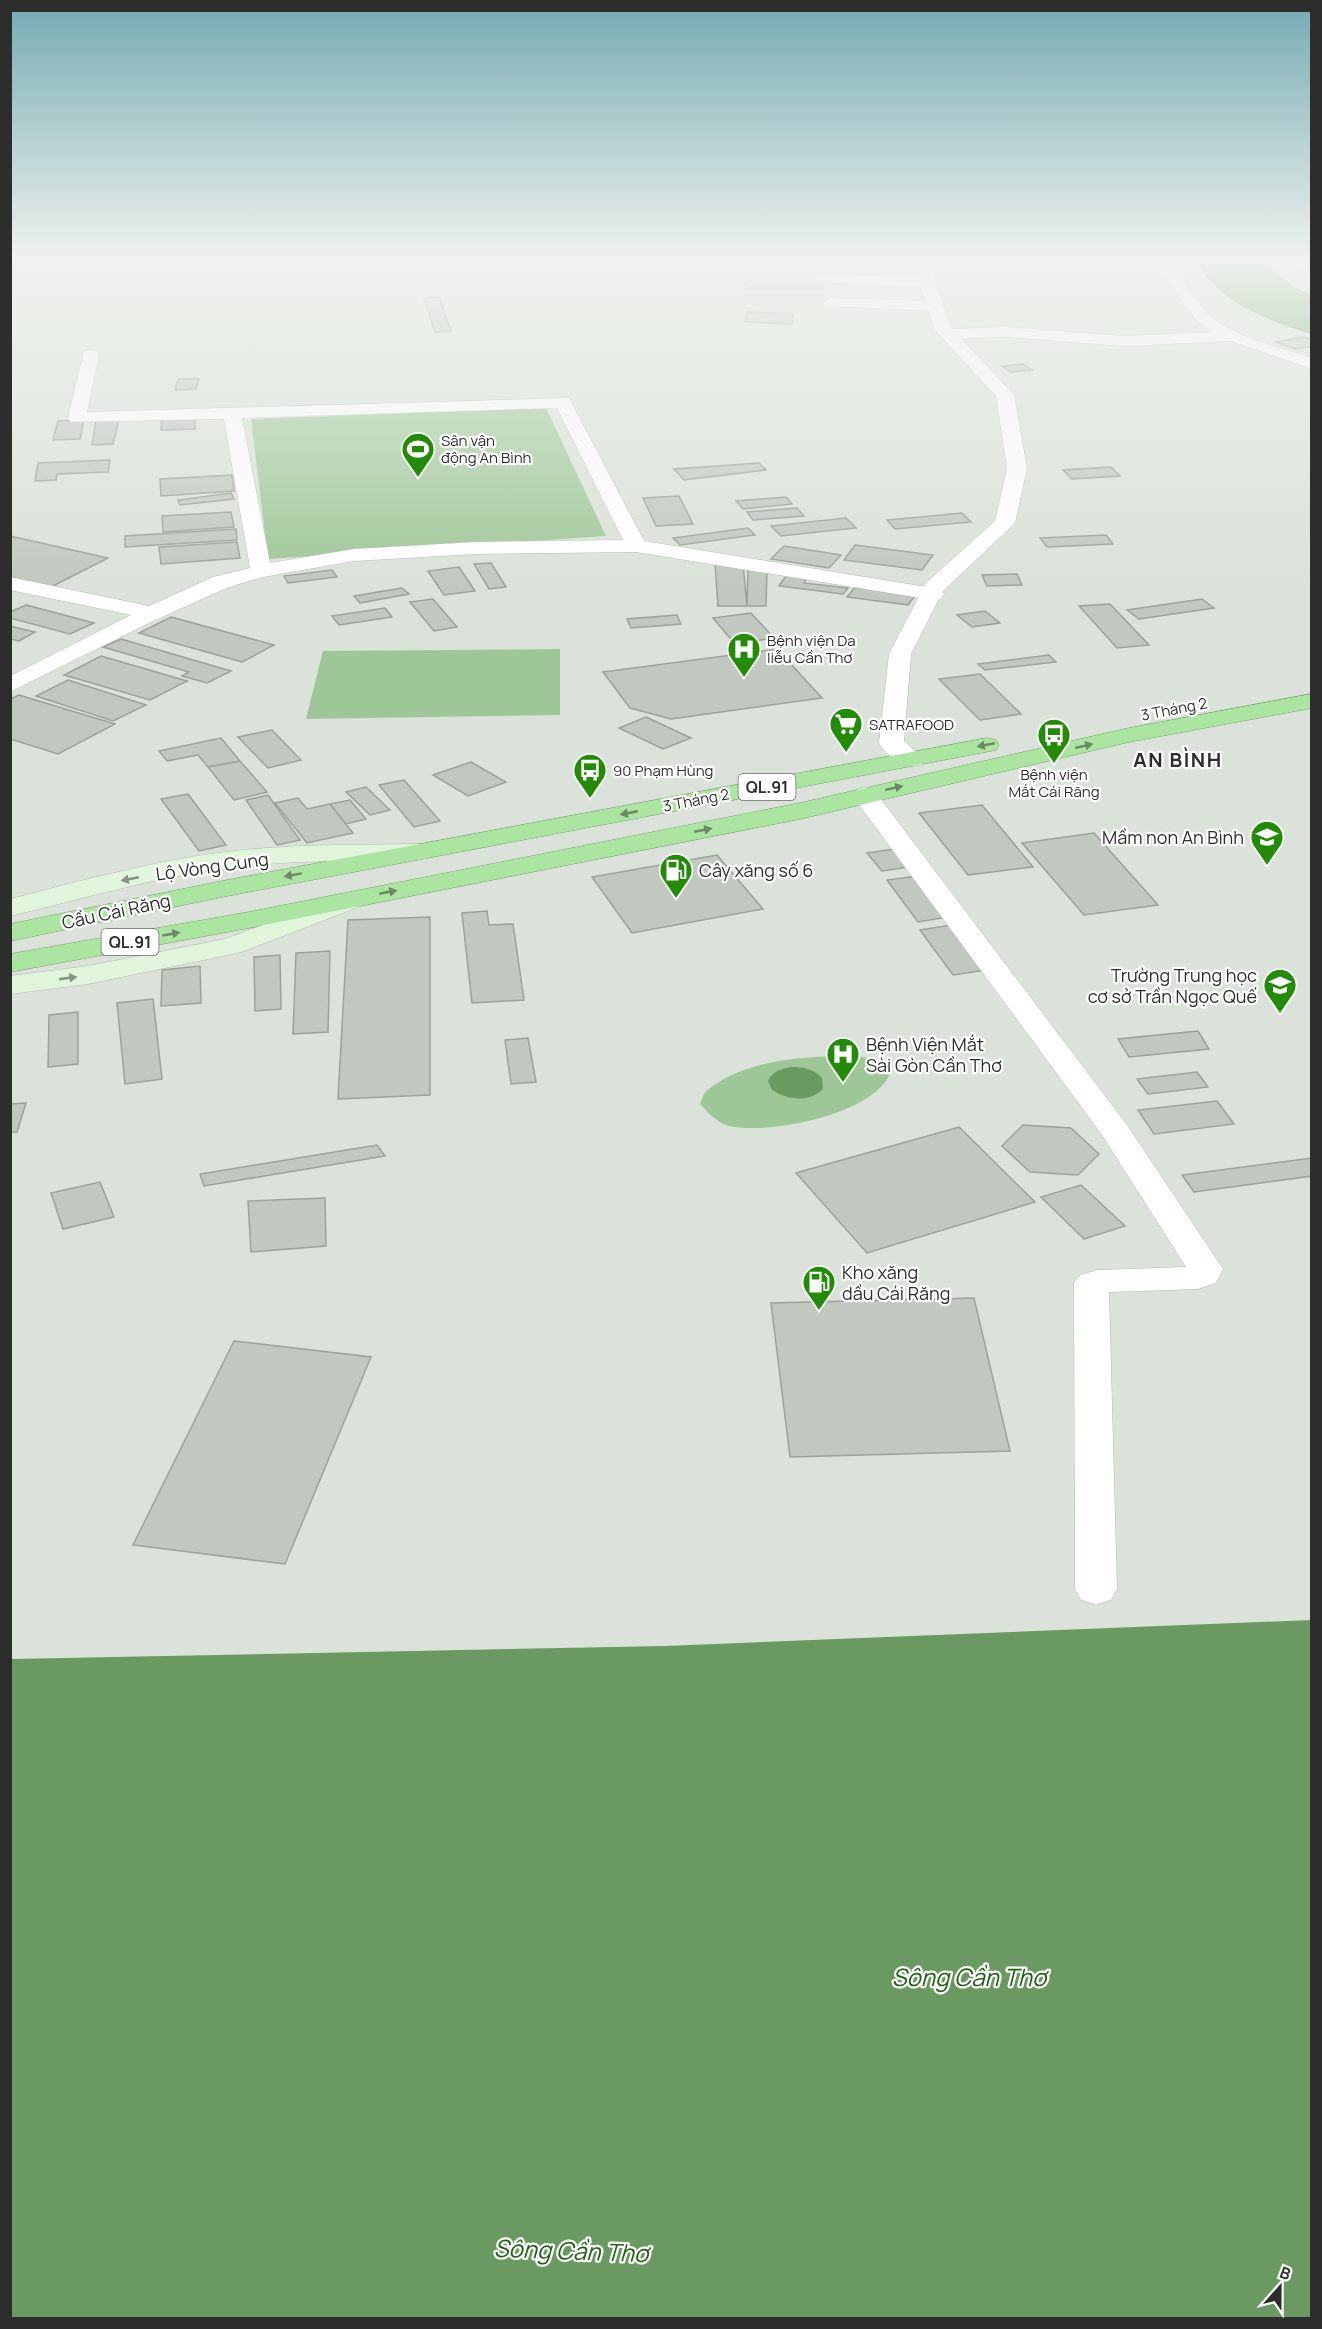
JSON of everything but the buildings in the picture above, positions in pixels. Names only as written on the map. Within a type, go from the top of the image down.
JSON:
[{"type":"highway","name":"3 Tháng 2","points":[[222,889],[1311,683]]},
{"type":"highway","name":"3 Tháng 2","points":[[249,920],[800,811],[1129,735],[1311,701]]},
{"type":"highway","name":"Cầu Cái Răng","points":[[10,933],[222,889]]},
{"type":"highway","name":"Cầu Cái Răng","points":[[10,963],[249,920]]},
{"type":"main road","name":"Lộ Vòng Cung","points":[[10,908],[86,887],[225,860],[314,853],[418,852]]},
{"type":"main road","points":[[10,985],[88,975],[232,945],[351,900]]},
{"type":"street","points":[[88,370],[77,418],[563,402],[636,546]]},
{"type":"street","points":[[912,760],[891,743],[900,654],[933,594],[934,588],[1005,523],[1017,468],[1005,395],[981,370]]},
{"type":"street","points":[[232,414],[261,571]]},
{"type":"street","points":[[10,685],[151,614],[221,582],[261,571],[365,555],[549,545],[636,546],[933,594]]},
{"type":"street","points":[[10,583],[130,607],[151,614]]},
{"type":"street","points":[[865,795],[1116,1131],[1205,1269],[1204,1275],[1198,1278],[1092,1283],[1096,1589]]},
{"type":"shaded area","name":"Sân vận động An Bình","points":[[546,408],[606,536],[268,559],[251,419]]},
{"type":"shaded area","points":[[560,649],[560,715],[306,719],[323,651]]},
{"type":"shaded area","points":[[847,1056],[874,1058],[892,1068],[883,1084],[868,1098],[821,1118],[770,1127],[729,1126],[717,1120],[700,1104],[709,1089],[740,1071],[794,1059]]},
{"type":"water","points":[[791,1067],[815,1072],[822,1078],[823,1089],[805,1098],[791,1098],[772,1090],[768,1081],[772,1075]]},
{"type":"water","name":"Sông Cần Thơ","points":[[1311,1620],[1311,2318],[11,2318],[11,1659],[665,1646]]},
{"type":"place","name":"Sân vận động An Bình","points":[[418,478]]},
{"type":"place","name":"Bệnh viện Da liễu Cần Thơ","points":[[744,678]]},
{"type":"place","name":"SATRAFOOD","points":[[846,753]]},
{"type":"place","name":"Bệnh viện Mắt Cái Răng","points":[[1054,764]]},
{"type":"place","name":"90 Phạm Hùng","points":[[590,799]]},
{"type":"place","name":"Mầm non An Bình","points":[[1267,866]]},
{"type":"place","name":"Cây xăng số 6","points":[[676,899]]},
{"type":"place","name":"Trường Trung học cơ sở Trần Ngọc Quế","points":[[1280,1014]]},
{"type":"place","name":"Bệnh Viện Mắt Sài Gòn Cần Thơ","points":[[843,1083]]},
{"type":"place","name":"Kho xăng dầu Cái Răng","points":[[819,1311]]},
{"type":"district","name":"AN BÌNH","points":[[1178,759]]}]
